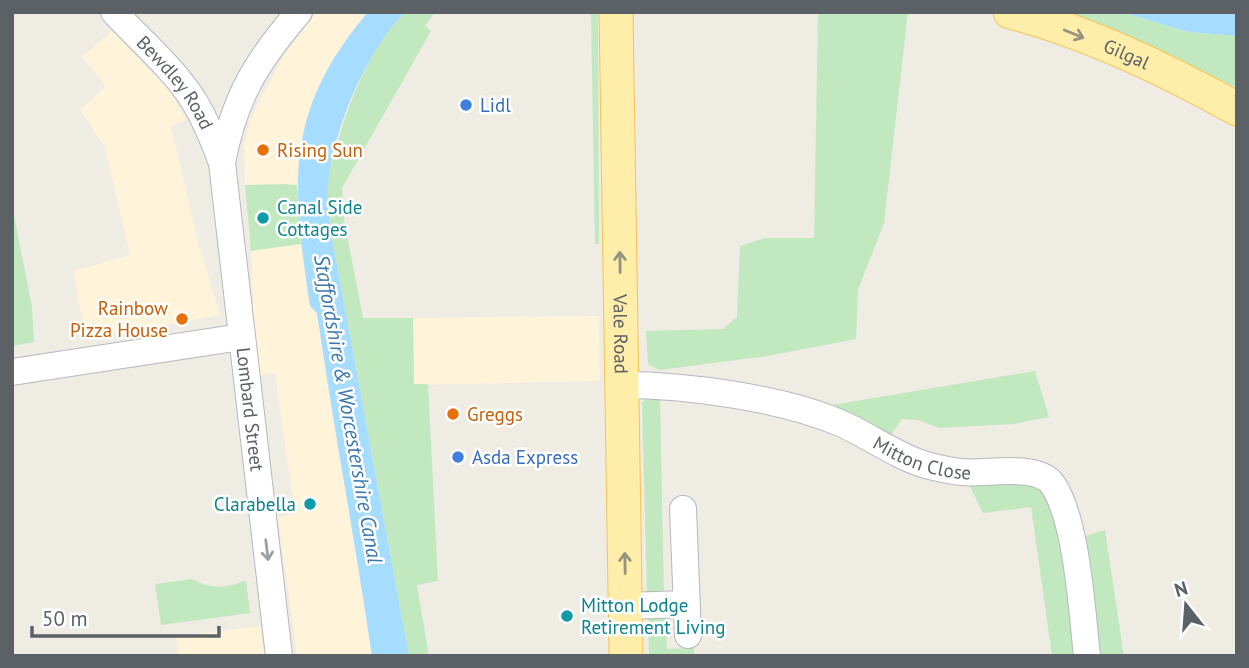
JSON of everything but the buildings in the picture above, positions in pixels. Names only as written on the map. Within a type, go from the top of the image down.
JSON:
[{"type":"main road","name":"Vale Road","points":[[616,12],[626,656]]},
{"type":"main road","points":[[618,61],[632,12]]},
{"type":"main road","name":"Gilgal","points":[[1010,12],[1102,45],[1237,109]]},
{"type":"street","name":"Bewdley Road","points":[[114,12],[191,97],[202,115],[222,163]]},
{"type":"street","points":[[222,163],[236,106],[244,88],[299,12]]},
{"type":"street","name":"Lombard Street","points":[[222,163],[279,656]]},
{"type":"street","points":[[12,372],[242,337]]},
{"type":"street","name":"Mitton Close","points":[[622,385],[687,389],[790,407],[840,423],[923,464],[963,472],[1033,473],[1052,483],[1063,506],[1072,540],[1087,656]]},
{"type":"street","points":[[683,509],[688,635]]},
{"type":"street","points":[[625,606],[687,604]]},
{"type":"shaded area","points":[[316,12],[368,12],[318,87],[305,123],[297,185],[245,185],[244,144],[250,120],[283,57]]},
{"type":"shaded area","points":[[112,31],[170,92],[186,120],[171,126],[198,242],[220,315],[85,339],[74,271],[130,255],[105,147],[80,110],[106,86],[82,57]]},
{"type":"shaded area","points":[[301,244],[310,306],[317,313],[372,656],[297,656],[278,517],[295,514],[275,374],[260,375],[254,330],[251,251]]},
{"type":"shaded area","points":[[599,316],[600,381],[414,385],[413,318]]},
{"type":"shaded area","points":[[260,626],[264,656],[179,656],[176,637]]},
{"type":"green space","points":[[405,12],[435,12],[425,26],[431,31],[342,188],[344,219],[363,318],[413,318],[414,384],[428,384],[438,581],[417,585],[429,656],[409,656],[332,238],[327,195],[328,177],[356,89],[382,41]]},
{"type":"green space","points":[[591,12],[598,12],[599,244],[595,244]]},
{"type":"green space","points":[[818,12],[908,12],[884,223],[858,290],[856,339],[768,356],[659,370],[648,364],[646,331],[723,329],[737,317],[740,246],[765,238],[814,238]]},
{"type":"green space","points":[[1058,12],[1121,12],[1189,32],[1237,36],[1237,88],[1160,52]]},
{"type":"green space","points":[[245,185],[297,185],[301,244],[251,251]]},
{"type":"green space","points":[[12,205],[32,307],[34,342],[12,346]]},
{"type":"green space","points":[[1035,371],[1049,417],[1014,424],[939,428],[918,420],[902,419],[884,445],[826,406]]},
{"type":"green space","points":[[647,398],[660,398],[664,592],[647,593],[642,403]]},
{"type":"green space","points":[[963,472],[1033,473],[1072,540],[1105,530],[1124,656],[1052,656],[1031,507],[983,513]]},
{"type":"green space","points":[[192,579],[219,587],[246,580],[250,613],[161,625],[155,584]]},
{"type":"green space","points":[[648,617],[665,617],[667,649],[694,648],[694,656],[649,656]]},
{"type":"water","name":"Staffordshire & Worcestershire Canal","points":[[368,12],[405,12],[377,48],[344,116],[331,162],[328,204],[409,656],[372,656],[317,313],[310,306],[300,223],[300,151],[308,117],[321,83],[340,48]]},
{"type":"water","points":[[1121,12],[1237,12],[1237,36],[1189,32]]},
{"type":"place","name":"Lidl","points":[[466,105]]},
{"type":"place","name":"Rising Sun","points":[[263,150]]},
{"type":"place","name":"Canal Side Cottages","points":[[263,218]]},
{"type":"place","name":"Rainbow Pizza House","points":[[182,319]]},
{"type":"place","name":"Greggs","points":[[453,414]]},
{"type":"place","name":"Asda Express","points":[[458,457]]},
{"type":"place","name":"Clarabella","points":[[310,504]]},
{"type":"place","name":"Mitton Lodge Retirement Living","points":[[567,616]]}]
